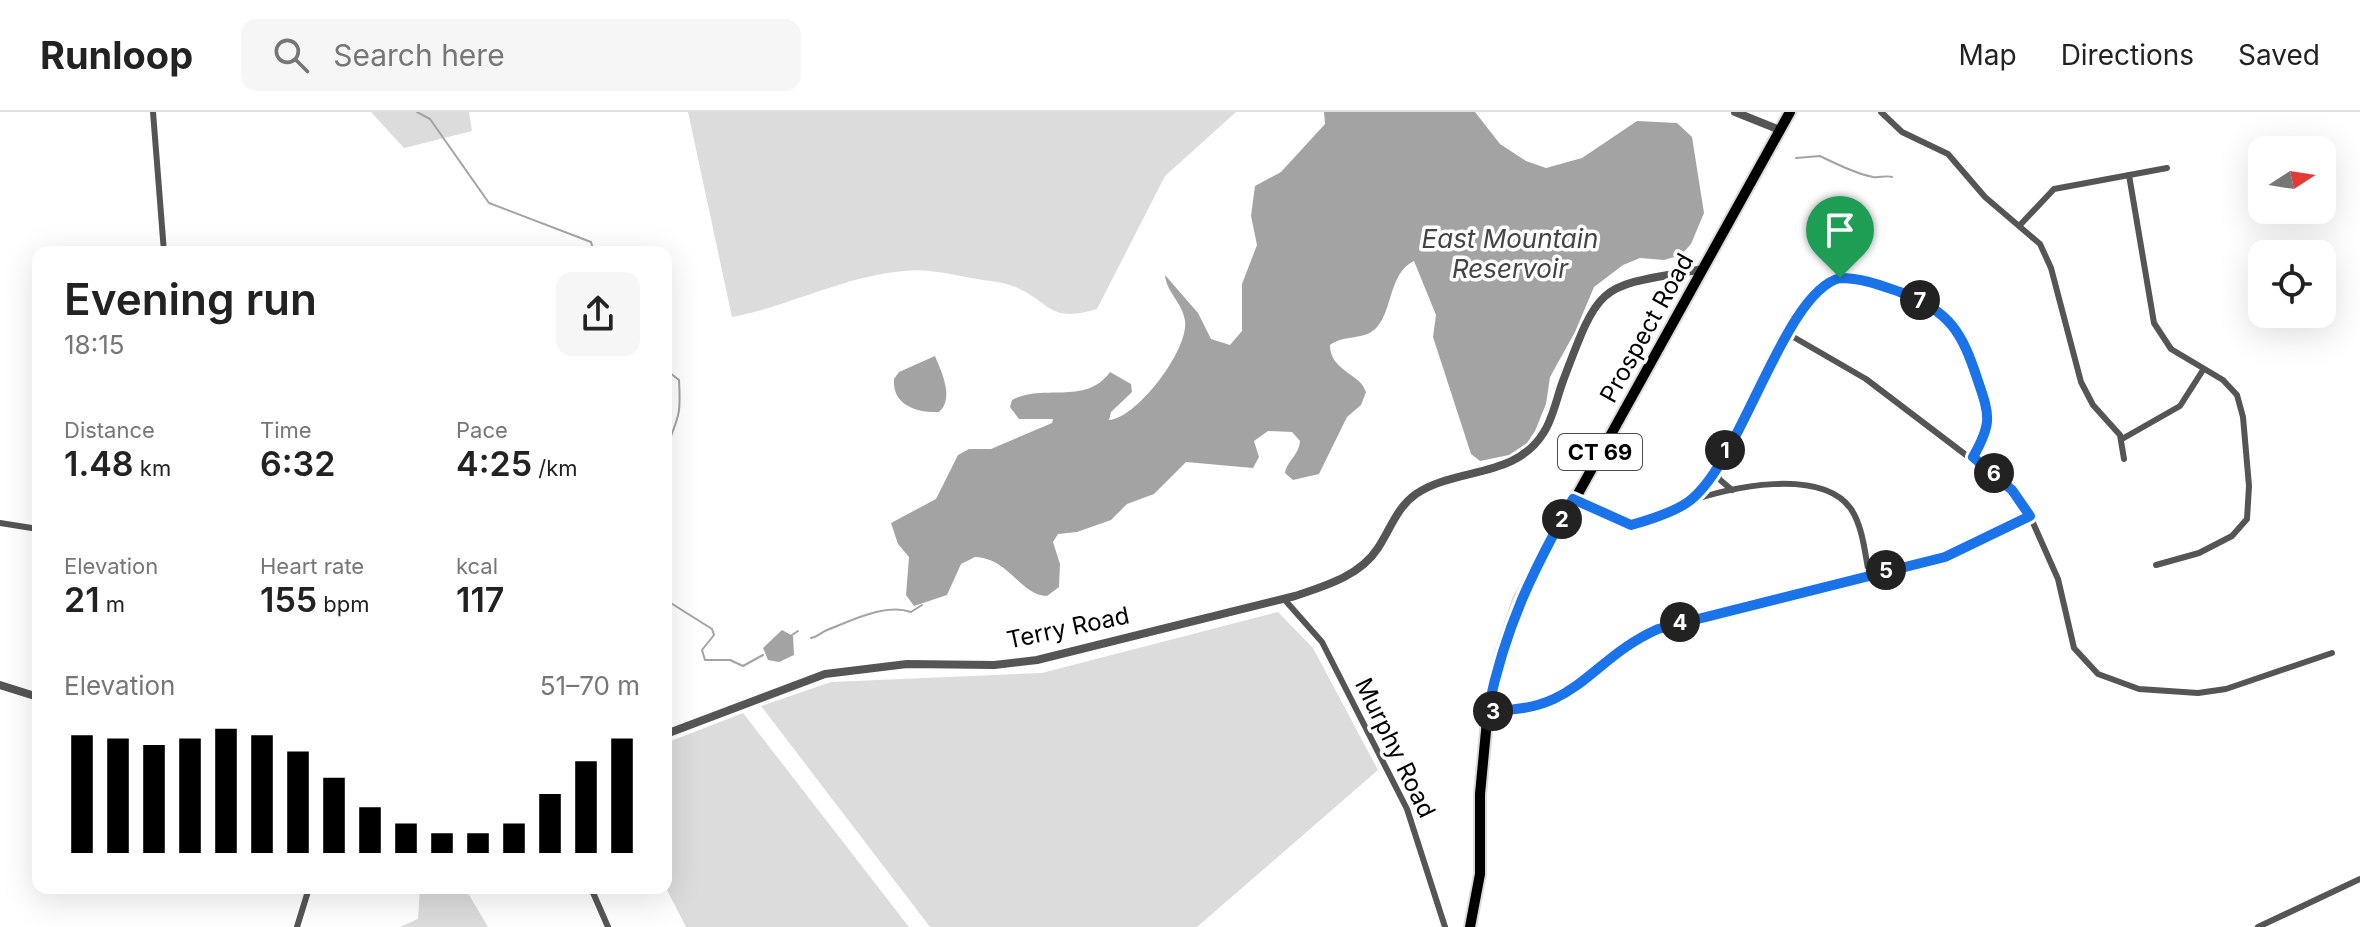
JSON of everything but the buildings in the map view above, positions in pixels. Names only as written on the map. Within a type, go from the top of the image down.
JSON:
[{"type":"main road","name":"Prospect Road","points":[[1470,927],[1480,874],[1480,794],[1488,710],[1501,653],[1519,600],[1790,112]]},
{"type":"street","points":[[153,112],[164,246]]},
{"type":"street","points":[[1735,112],[1780,130]]},
{"type":"street","points":[[1881,112],[1902,132],[1945,152],[1985,197],[2040,244],[2049,261],[2087,395],[2122,439],[2124,459]]},
{"type":"street","points":[[2020,225],[2054,189],[2167,168]]},
{"type":"street","points":[[2129,175],[2154,323],[2171,349],[2232,387],[2241,406],[2250,509],[2239,530],[2217,545],[2156,565]]},
{"type":"street","name":"Terry Road","points":[[672,732],[825,674],[907,664],[994,665],[1037,660],[1284,599],[1334,583],[1364,564],[1376,551],[1402,508],[1417,493],[1522,456],[1544,433],[1590,310],[1607,292],[1627,282],[1703,269]]},
{"type":"street","points":[[1689,501],[1717,465],[1815,291],[1828,281],[1840,278],[1873,282],[1938,310],[1962,337],[1989,418],[1987,433],[1973,457]]},
{"type":"street","points":[[1790,335],[1866,379],[1973,457],[2012,490],[2030,516],[2058,579],[2074,648],[2098,674],[2139,689],[2198,693],[2226,689],[2332,653]]},
{"type":"street","points":[[2122,439],[2180,406],[2203,370]]},
{"type":"street","points":[[1717,465],[1719,479],[1732,490]]},
{"type":"street","points":[[1573,499],[1631,525],[1689,501],[1732,490],[1792,484],[1813,486],[1839,498],[1851,509],[1859,528],[1869,574]]},
{"type":"street","points":[[1488,710],[1532,708],[1567,694],[1631,643],[1658,629],[1945,557],[2030,516]]},
{"type":"street","points":[[0,523],[32,528]]},
{"type":"street","name":"Murphy Road","points":[[1284,599],[1322,642],[1407,809],[1445,927]]},
{"type":"street","points":[[0,685],[32,695]]},
{"type":"street","points":[[2258,927],[2360,879]]},
{"type":"street","points":[[297,927],[308,894]]},
{"type":"street","points":[[594,894],[608,927]]},
{"type":"shaded area","points":[[371,112],[469,112],[472,131],[404,148]]},
{"type":"shaded area","points":[[688,112],[1236,112],[1165,176],[1097,309],[1068,314],[1058,312],[1009,285],[913,270],[860,279],[732,317]]},
{"type":"shaded area","points":[[1278,612],[1313,648],[1378,770],[1197,927],[930,927],[761,706],[831,682],[1042,673]]},
{"type":"shaded area","points":[[743,713],[909,927],[686,927],[669,894],[672,894],[672,741]]},
{"type":"shaded area","points":[[420,894],[469,894],[488,927],[400,927],[418,919]]},
{"type":"water","name":"East Mountain Reservoir","points":[[1324,112],[1475,112],[1500,144],[1526,161],[1546,168],[1582,158],[1637,121],[1677,123],[1692,137],[1704,213],[1691,244],[1681,255],[1664,260],[1640,258],[1623,265],[1594,287],[1575,332],[1550,377],[1546,404],[1535,431],[1527,443],[1509,455],[1480,461],[1471,454],[1433,337],[1436,315],[1414,261],[1400,274],[1377,327],[1367,334],[1330,345],[1335,361],[1358,380],[1366,392],[1361,405],[1347,417],[1319,474],[1293,480],[1285,473],[1300,441],[1292,432],[1268,431],[1254,441],[1259,457],[1253,468],[1186,462],[1154,494],[1127,504],[1111,520],[1077,532],[1058,534],[1053,542],[1060,564],[1059,587],[1047,596],[1029,590],[997,563],[975,557],[961,564],[947,595],[914,606],[906,595],[909,557],[898,544],[891,523],[936,499],[958,455],[969,449],[991,449],[1052,423],[1053,419],[1019,419],[1010,407],[1012,400],[1024,395],[1089,388],[1110,372],[1131,384],[1132,392],[1111,412],[1109,420],[1133,408],[1159,381],[1179,349],[1184,334],[1184,315],[1168,287],[1165,275],[1198,313],[1211,339],[1230,345],[1242,331],[1242,284],[1257,245],[1251,216],[1255,186],[1281,172],[1325,124]]},
{"type":"water","points":[[935,356],[945,384],[944,406],[939,412],[931,412],[908,406],[897,396],[894,379],[899,372]]},
{"type":"water","points":[[782,630],[793,636],[794,655],[779,662],[768,660],[763,648]]},
{"type":"waterway","points":[[417,112],[430,119],[489,203],[591,242],[592,246]]},
{"type":"waterway","points":[[1796,158],[1820,156],[1867,176],[1892,177]]},
{"type":"waterway","points":[[672,375],[679,380],[680,401],[672,433]]},
{"type":"waterway","points":[[672,604],[712,629],[714,635],[702,650],[705,660],[730,660],[743,666],[763,655]]},
{"type":"waterway","points":[[811,638],[869,614],[891,610],[911,612],[922,605]]},
{"type":"waterway","points":[[792,635],[798,631]]},
{"type":"route","points":[[1840,278],[1873,282],[1908,295],[1925,302],[1951,321],[1962,337],[1973,365],[1989,418],[1987,433],[1973,457],[2012,490],[2030,516],[1945,557],[1658,629],[1631,643],[1567,694],[1551,702],[1511,711],[1488,710],[1501,653],[1519,600],[1573,499],[1622,524],[1631,525],[1689,501],[1717,465],[1805,304],[1828,281],[1840,278]]}]
